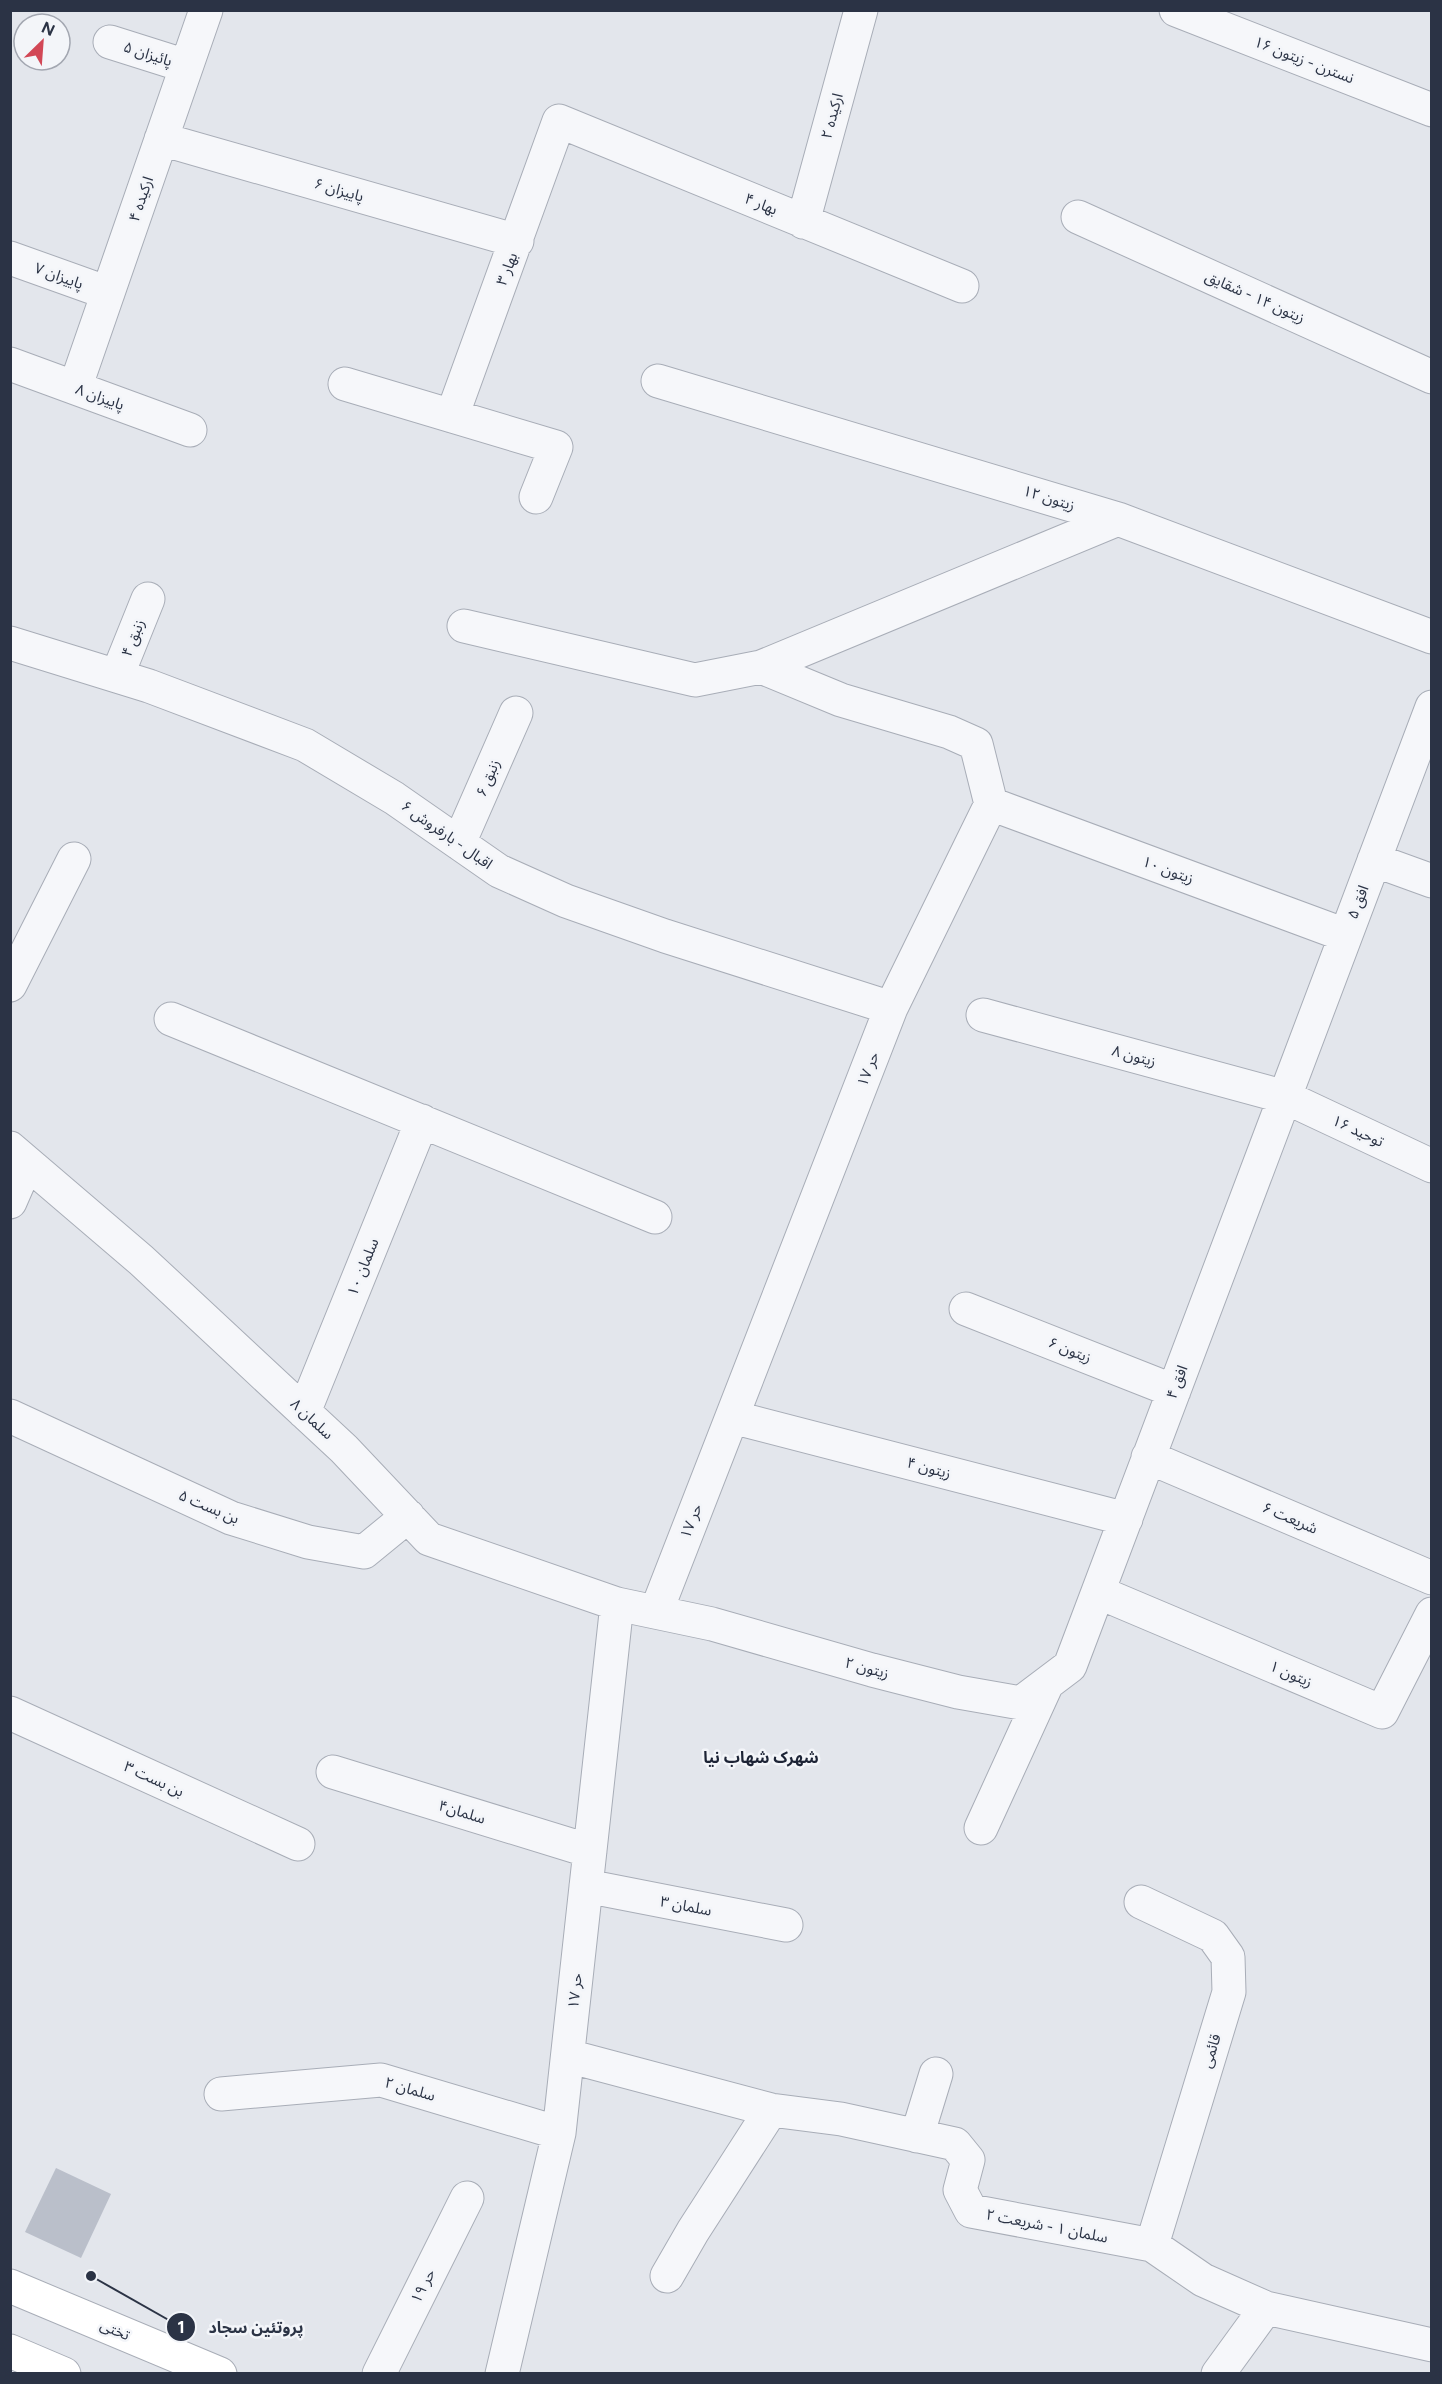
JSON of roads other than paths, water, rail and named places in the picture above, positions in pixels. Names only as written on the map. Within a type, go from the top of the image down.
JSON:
[{"type":"main road","name":"تختی","points":[[10,2286],[220,2373]]},
{"type":"main road","points":[[10,2351],[55,2372]]},
{"type":"street","name":"ارکیده ۴","points":[[75,388],[206,10]]},
{"type":"street","name":"ارکیده ۲","points":[[803,222],[861,10]]},
{"type":"street","name":"نسترن - زیتون ۱۶","points":[[1176,10],[1431,110]]},
{"type":"street","name":"پائیزان ۵","points":[[110,42],[186,66]]},
{"type":"street","name":"بهار ۴","points":[[560,121],[962,286]]},
{"type":"street","name":"بهار ۳","points":[[452,416],[560,121]]},
{"type":"street","name":"پاییزان ۶","points":[[161,139],[517,241]]},
{"type":"street","name":"زیتون ۱۴ - شقایق","points":[[1078,217],[1431,376]]},
{"type":"street","name":"پاییزان ۷","points":[[10,258],[108,293]]},
{"type":"street","name":"پاییزان ۸","points":[[10,364],[190,430]]},
{"type":"street","name":"زیتون ۱۲","points":[[658,381],[1118,519],[1431,637]]},
{"type":"street","points":[[345,384],[556,447],[536,497]]},
{"type":"street","points":[[464,626],[695,680],[761,667],[1118,519]]},
{"type":"street","name":"زنبق ۴","points":[[117,676],[148,599]]},
{"type":"street","name":"اقبال - بارفروش ۶","points":[[13,650],[117,676],[305,745],[394,798],[499,871],[566,901],[665,936],[891,1008]]},
{"type":"street","points":[[761,667],[841,700],[948,732],[976,744],[991,804]]},
{"type":"street","name":"افق ۵","points":[[1285,1097],[1431,707]]},
{"type":"street","name":"زنبق ۶","points":[[459,843],[516,713]]},
{"type":"street","name":"زیتون ۱۰","points":[[991,804],[1345,935]]},
{"type":"street","name":"حر ۱۷","points":[[656,1612],[891,1008],[991,804]]},
{"type":"street","points":[[10,986],[74,859]]},
{"type":"street","points":[[1374,860],[1431,881]]},
{"type":"street","name":"زیتون ۸","points":[[983,1016],[1285,1097]]},
{"type":"street","points":[[171,1019],[655,1217]]},
{"type":"street","name":"توحید ۱۶","points":[[1285,1097],[1431,1166]]},
{"type":"street","name":"افق ۴","points":[[981,1828],[1098,1592],[1285,1097]]},
{"type":"street","name":"سلمان ۱۰","points":[[304,1412],[422,1121]]},
{"type":"street","points":[[10,1202],[19,1156]]},
{"type":"street","name":"سلمان ۸","points":[[19,1156],[141,1260],[304,1412],[429,1539],[617,1604],[656,1612]]},
{"type":"street","name":"زیتون ۶","points":[[966,1309],[1174,1392]]},
{"type":"street","name":"بن بست ۵","points":[[10,1416],[231,1518],[309,1542],[364,1552],[408,1516]]},
{"type":"street","name":"زیتون ۴","points":[[732,1417],[1125,1519]]},
{"type":"street","name":"شریعت ۶","points":[[1148,1457],[1431,1578]]},
{"type":"street","name":"زیتون ۱","points":[[1098,1592],[1382,1712],[1431,1614]]},
{"type":"street","name":"حر ۱۷","points":[[502,2373],[559,2133],[617,1604]]},
{"type":"street","name":"زیتون ۲","points":[[656,1612],[712,1624],[872,1670],[1021,1703],[1058,1675]]},
{"type":"street","name":"بن بست ۳","points":[[10,1713],[298,1844]]},
{"type":"street","name":"سلمان۴","points":[[333,1772],[590,1851]]},
{"type":"street","name":"سلمان ۳","points":[[586,1887],[786,1925]]},
{"type":"street","name":"قائمی","points":[[1141,1902],[1213,1936],[1228,1957],[1229,1992],[1152,2245]]},
{"type":"street","name":"سلمان ۱ - شریعت ۲","points":[[568,2056],[771,2110],[841,2119],[955,2144],[968,2160],[960,2190],[971,2211],[1152,2245],[1203,2280],[1266,2308],[1431,2344]]},
{"type":"street","points":[[917,2136],[936,2074]]},
{"type":"street","name":"سلمان ۲","points":[[221,2094],[381,2080],[559,2133]]},
{"type":"street","points":[[667,2276],[693,2231],[771,2110]]},
{"type":"street","name":"حر ۱۹","points":[[380,2373],[467,2198]]},
{"type":"street","points":[[1218,2373],[1266,2308]]},
{"type":"place","name":"پروتئین سجاد","points":[[91,2276]]},
{"type":"district","name":"شهرک شهاب نیا","points":[[761,1757]]}]
